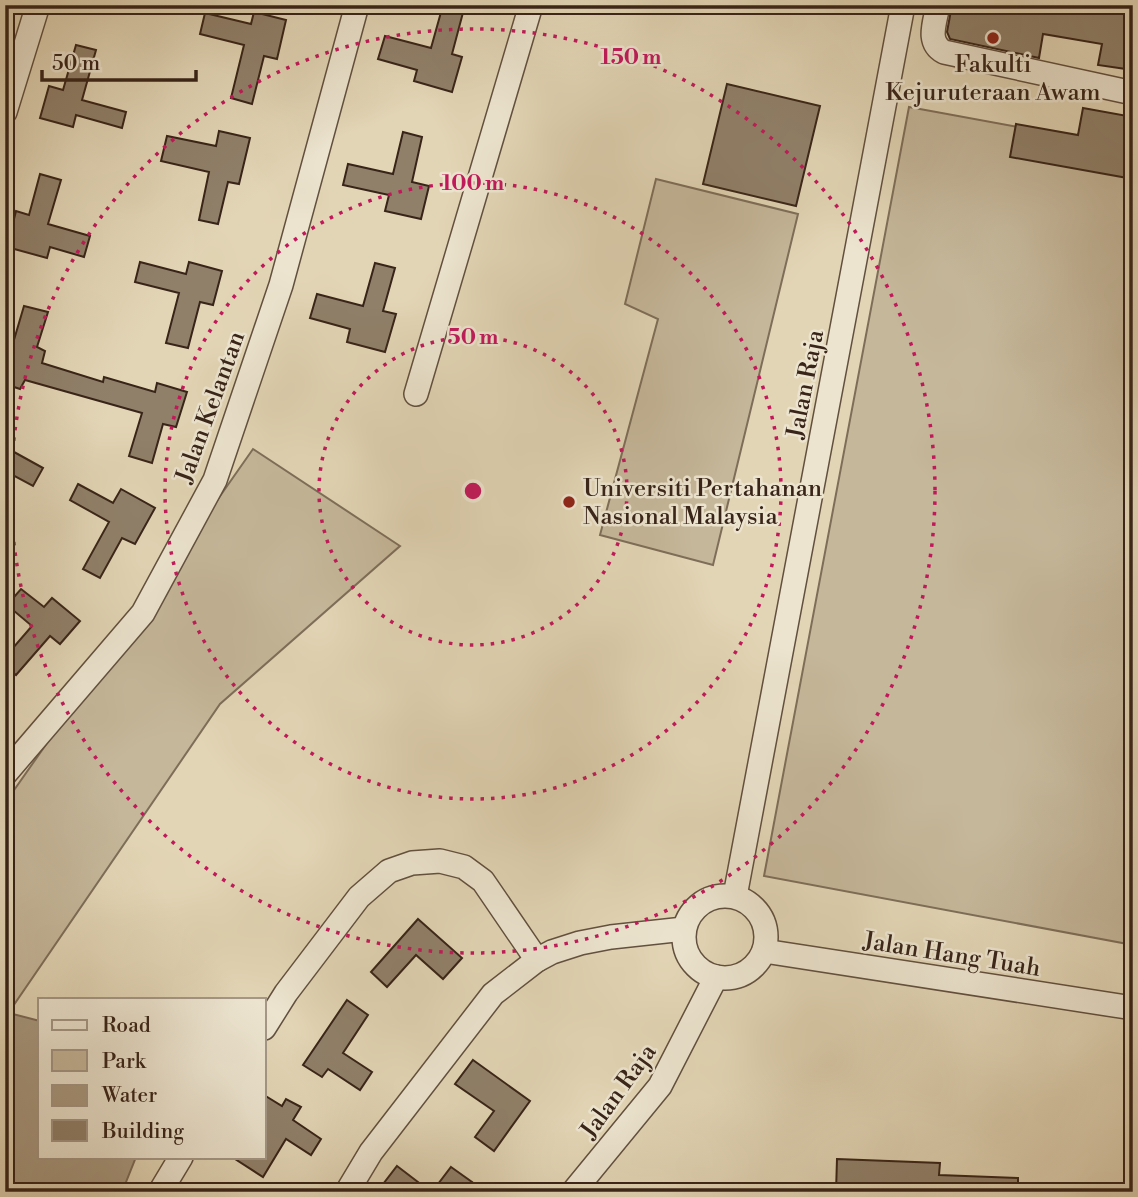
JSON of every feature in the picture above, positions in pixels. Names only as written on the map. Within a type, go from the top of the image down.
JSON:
[{"type":"street","points":[[5,112],[38,5]]},
{"type":"street","name":"Jalan Kelantan","points":[[5,774],[144,613],[215,480],[281,285],[357,5]]},
{"type":"street","points":[[415,394],[531,5]]},
{"type":"street","name":"Jalan Raja","points":[[735,896],[903,5]]},
{"type":"street","points":[[938,5],[932,40],[936,47],[944,52],[1133,93]]},
{"type":"street","points":[[266,1025],[286,993],[359,897],[389,871],[412,863],[440,861],[464,867],[483,881],[537,960]]},
{"type":"street","points":[[722,895],[735,896],[758,911],[765,924],[767,938],[757,964],[745,973],[731,978],[716,977],[704,972],[687,954],[684,929],[697,906],[722,895]]},
{"type":"street","points":[[347,1192],[371,1152],[492,994],[552,952],[580,943],[684,929]]},
{"type":"street","name":"Jalan Hang Tuah","points":[[764,951],[1133,1008]]},
{"type":"street","name":"Jalan Raja","points":[[573,1192],[660,1086],[716,977]]},
{"type":"street","points":[[160,1192],[180,1158]]},
{"type":"green space","points":[[909,107],[1133,148],[1133,945],[764,876]]},
{"type":"green space","points":[[656,179],[798,214],[713,565],[600,535],[658,319],[625,304]]},
{"type":"green space","points":[[253,449],[400,546],[220,704],[9,1012],[5,1012],[5,803]]},
{"type":"water","points":[[5,1012],[38,1020],[38,1158],[136,1158],[122,1192],[5,1192]]},
{"type":"building","points":[[443,5],[465,5],[452,54],[462,57],[452,92],[414,81],[417,70],[378,59],[385,36],[431,48]]},
{"type":"building","name":"Fakulti Kejuruteraan Awam","points":[[952,5],[1133,5],[1133,70],[1098,65],[1102,44],[1043,34],[1039,58],[950,39],[947,32]]},
{"type":"building","points":[[254,12],[286,20],[277,59],[264,56],[252,104],[231,98],[244,45],[200,34],[205,13],[251,24]]},
{"type":"building","points":[[76,45],[96,50],[82,100],[126,112],[122,128],[76,115],[73,127],[40,118],[49,86],[63,90]]},
{"type":"building","points":[[727,84],[820,106],[796,206],[703,184]]},
{"type":"building","points":[[1083,108],[1133,117],[1133,179],[1010,157],[1016,124],[1078,135]]},
{"type":"building","points":[[219,131],[250,138],[239,184],[228,182],[218,224],[199,220],[209,172],[161,161],[167,136],[216,146]]},
{"type":"building","points":[[403,132],[422,137],[412,182],[429,186],[421,219],[385,211],[389,195],[343,185],[348,164],[393,174]]},
{"type":"building","points":[[40,174],[61,180],[48,224],[90,236],[84,257],[50,247],[47,258],[7,247],[16,211],[29,215]]},
{"type":"building","points":[[140,262],[186,274],[189,262],[222,271],[213,305],[200,302],[188,348],[166,343],[179,293],[135,282]]},
{"type":"building","points":[[375,263],[395,268],[383,311],[396,314],[385,352],[347,342],[350,329],[310,318],[317,294],[363,306]]},
{"type":"building","points":[[24,306],[48,312],[37,347],[45,351],[42,363],[103,382],[104,377],[155,392],[157,383],[187,392],[176,427],[163,424],[152,463],[129,456],[142,413],[25,380],[20,389],[5,384],[5,348],[11,350]]},
{"type":"building","points":[[5,447],[43,468],[33,486],[5,471]]},
{"type":"building","points":[[78,484],[113,503],[121,489],[155,508],[135,544],[122,538],[100,578],[83,569],[109,522],[70,500]]},
{"type":"building","points":[[21,589],[44,607],[52,598],[80,621],[60,644],[50,636],[16,675],[5,666],[5,657],[32,626],[7,605]]},
{"type":"building","points":[[418,919],[462,958],[443,979],[416,955],[387,987],[371,972]]},
{"type":"building","points":[[347,1000],[368,1015],[343,1053],[372,1072],[360,1090],[328,1069],[322,1077],[303,1065]]},
{"type":"building","points":[[473,1060],[530,1101],[494,1151],[475,1137],[494,1111],[455,1084]]},
{"type":"building","points":[[266,1096],[282,1106],[286,1099],[301,1107],[293,1120],[321,1139],[311,1155],[286,1139],[263,1177],[234,1158],[266,1158]]},
{"type":"building","points":[[837,1159],[940,1163],[939,1175],[1018,1178],[1018,1192],[836,1192]]},
{"type":"building","points":[[397,1166],[431,1192],[377,1192]]},
{"type":"building","points":[[451,1167],[472,1182],[465,1192],[432,1192]]},
{"type":"place","name":"Fakulti Kejuruteraan Awam","points":[[993,38]]},
{"type":"place","name":"Universiti Pertahanan Nasional Malaysia","points":[[569,502]]}]
